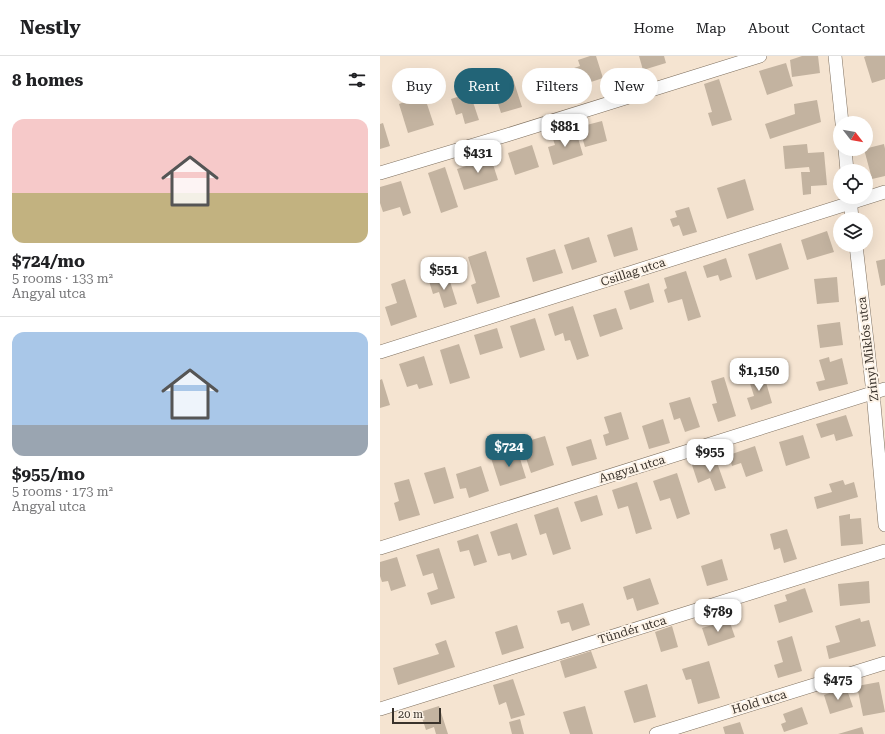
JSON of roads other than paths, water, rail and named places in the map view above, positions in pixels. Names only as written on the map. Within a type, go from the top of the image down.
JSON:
[{"type":"street","points":[[380,173],[760,56]]},
{"type":"street","points":[[835,56],[841,116]]},
{"type":"street","name":"Csillag utca","points":[[873,195],[885,192]]},
{"type":"street","name":"Csillag utca","points":[[380,352],[838,204]]},
{"type":"street","name":"Zrínyi Miklós utca","points":[[857,252],[879,391],[885,525]]},
{"type":"street","name":"Angyal utca","points":[[380,548],[879,391]]},
{"type":"street","name":"Tündér utca","points":[[380,710],[885,551]]},
{"type":"street","name":"Hold utca","points":[[656,734],[885,663]]}]
